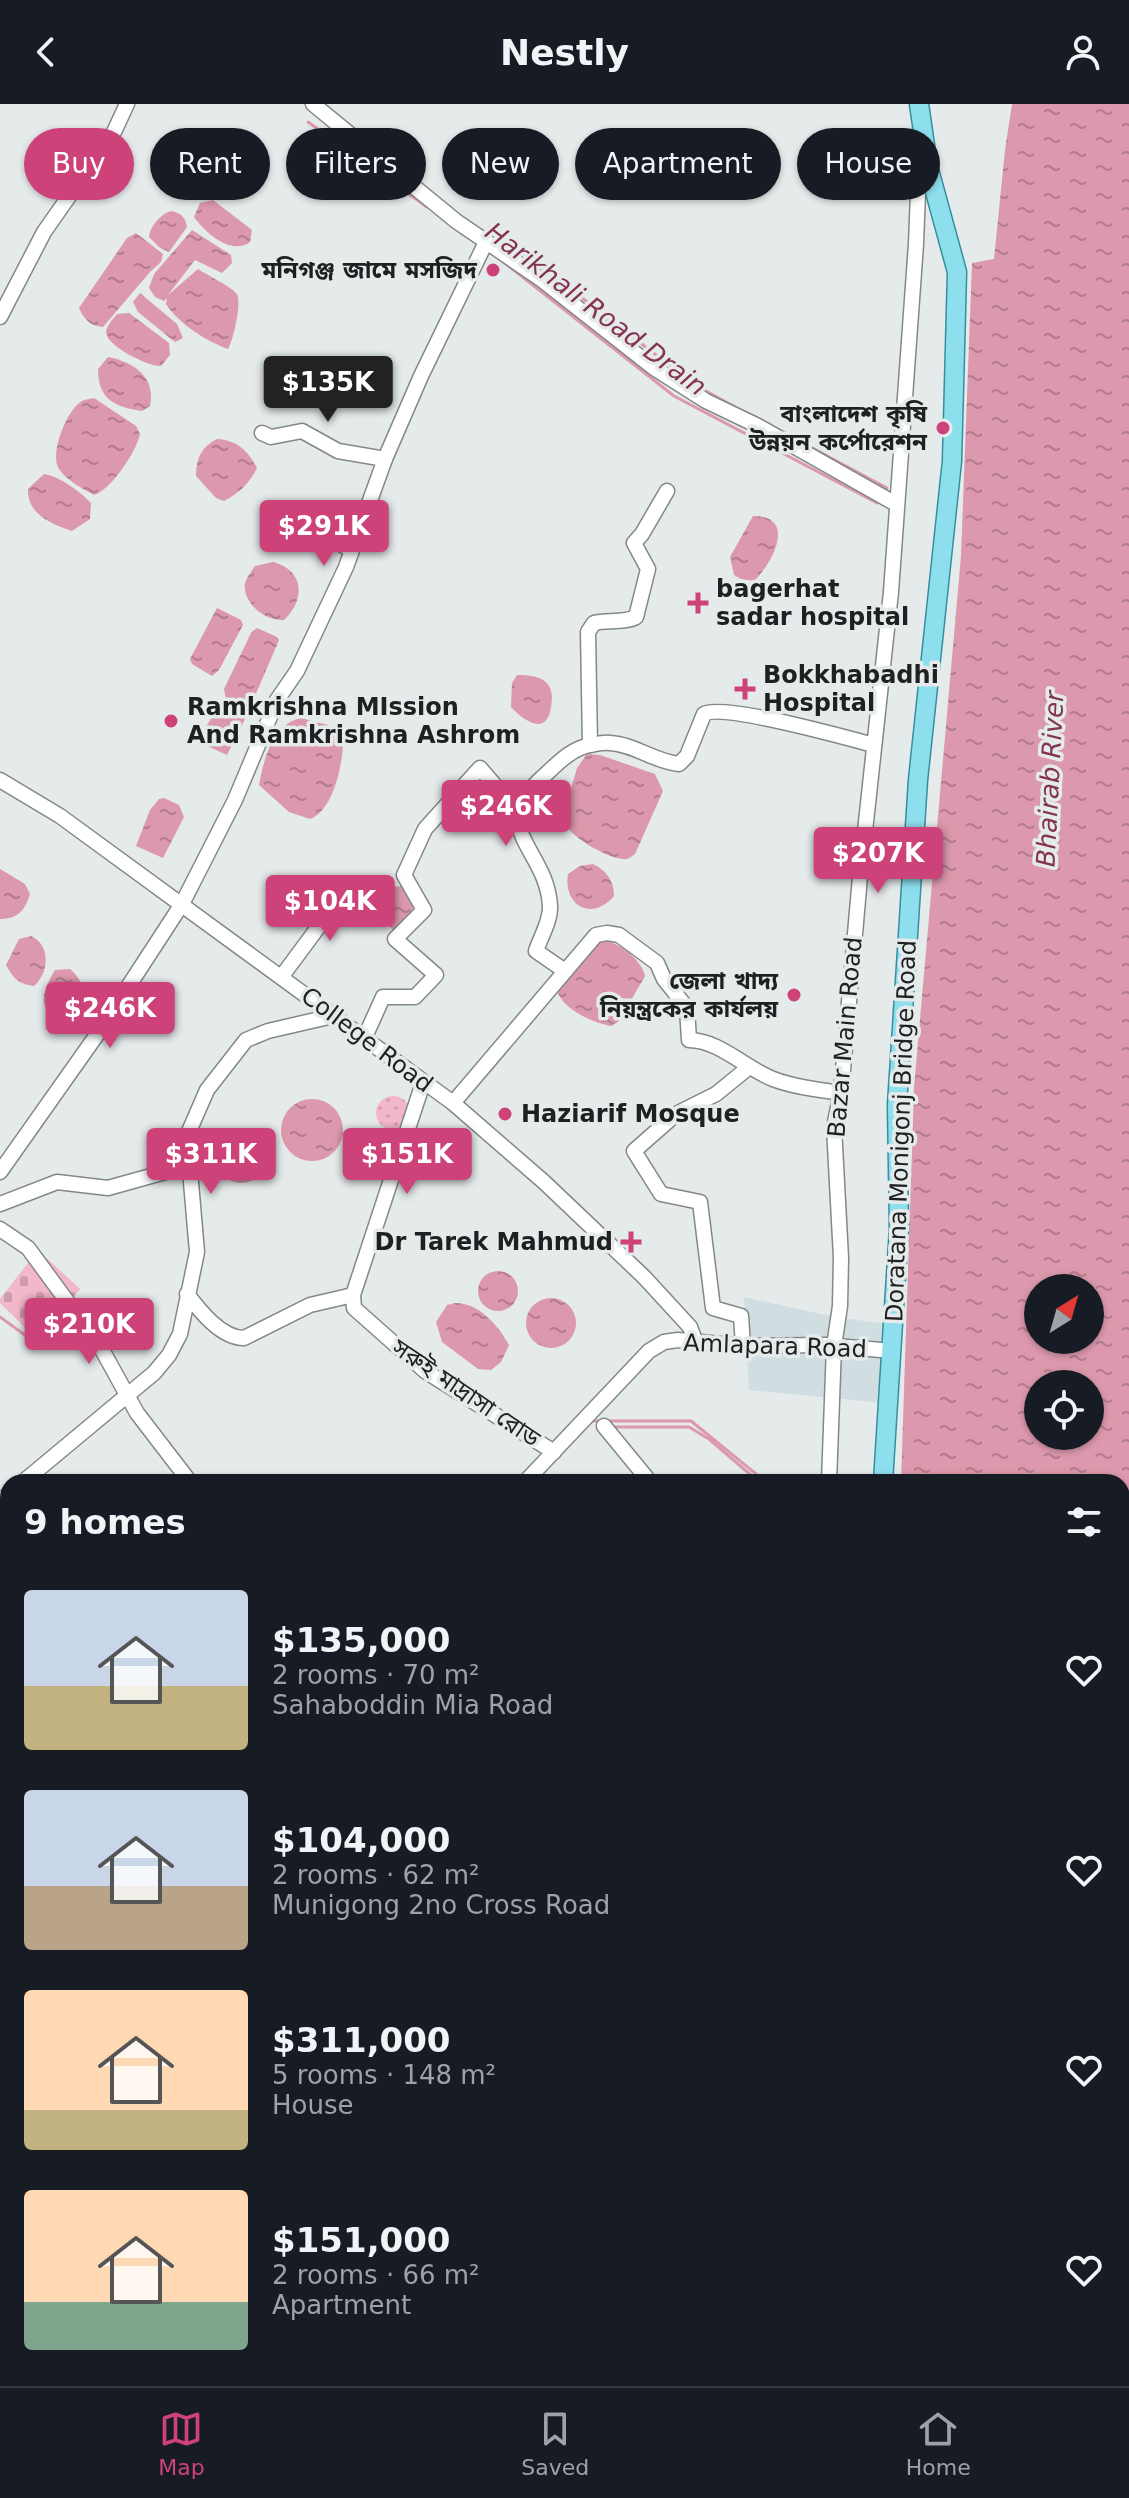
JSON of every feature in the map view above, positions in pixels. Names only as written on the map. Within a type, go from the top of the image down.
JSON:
[{"type":"main road","name":"Doratana Monigonj Bridge Road","points":[[919,104],[922,128]]},
{"type":"main road","name":"Doratana Monigonj Bridge Road","points":[[884,1474],[899,1228],[897,1105],[918,780],[952,461],[957,272],[937,200]]},
{"type":"street","points":[[0,317],[44,232],[114,132],[127,104]]},
{"type":"street","points":[[313,104],[377,159],[486,242],[542,280],[654,368],[706,401],[758,426],[896,504]]},
{"type":"street","name":"Bazar Main Road","points":[[829,1474],[841,1258],[834,1127],[841,1093],[891,592],[917,200]]},
{"type":"street","points":[[0,1172],[96,1036],[182,904],[235,800],[277,700],[297,671],[352,550],[385,459],[421,376],[486,242]]},
{"type":"street","points":[[262,433],[271,437],[302,431],[338,451],[385,459]]},
{"type":"street","points":[[590,745],[588,632],[594,623],[629,621],[636,617],[648,569],[634,543],[667,491]]},
{"type":"street","points":[[309,514],[326,537],[352,550]]},
{"type":"street","points":[[565,971],[536,951],[550,911],[550,902],[543,873],[524,842],[518,812],[531,786],[577,748],[610,743],[679,764],[687,756],[704,714],[709,711],[725,711],[874,745]]},
{"type":"street","points":[[365,1037],[383,997],[415,997],[436,975],[395,939],[424,910],[404,875],[425,829],[480,768],[518,812]]},
{"type":"street","name":"College Road","points":[[0,780],[60,816],[453,1103],[544,1182],[644,1277],[690,1327],[696,1343]]},
{"type":"street","points":[[282,976],[348,887]]},
{"type":"street","points":[[453,1103],[596,935],[607,933],[619,935],[657,963],[664,979],[687,1008],[689,1040],[708,1042],[748,1068],[776,1080],[841,1093]]},
{"type":"street","points":[[33,1474],[154,1373],[169,1355],[180,1334],[197,1252],[187,1136],[207,1090],[246,1040],[268,1031],[333,1016]]},
{"type":"street","points":[[743,1346],[741,1316],[713,1308],[700,1202],[661,1194],[634,1151],[676,1114],[716,1094],[748,1068]]},
{"type":"street","points":[[187,1294],[203,1314],[236,1338],[244,1338],[310,1305],[353,1295],[423,1083]]},
{"type":"street","points":[[0,1204],[57,1182],[108,1188],[176,1169],[189,1170]]},
{"type":"street","points":[[0,1229],[28,1248],[100,1346],[127,1396],[184,1474]]},
{"type":"street","name":"সরুই মাদ্রাসা রোড","points":[[353,1295],[354,1308],[425,1371],[554,1452]]},
{"type":"street","name":"Amlapara Road","points":[[533,1474],[649,1351],[664,1342],[834,1346],[892,1351]]},
{"type":"street","points":[[604,1426],[643,1474]]},
{"type":"shaded area","points":[[744,1297],[835,1317],[901,1326],[895,1404],[749,1390]]},
{"type":"green space","points":[[393,1096],[405,1101],[410,1113],[405,1125],[393,1130],[381,1125],[376,1113],[381,1101]]},
{"type":"green space","points":[[38,1250],[80,1289],[38,1340],[0,1303],[0,1299]]},
{"type":"water","name":"Bhairab River","points":[[1012,104],[1129,104],[1129,1474],[901,1474],[914,1087],[961,556],[972,263],[994,259]]},
{"type":"water","points":[[213,200],[252,230],[250,242],[235,246],[212,236],[194,217],[200,203]]},
{"type":"water","points":[[171,211],[182,216],[187,227],[169,252],[149,237],[157,221]]},
{"type":"water","points":[[192,230],[231,255],[232,263],[222,273],[195,260],[168,295],[198,269],[233,290],[238,297],[238,312],[228,349],[202,337],[186,325],[166,304],[167,298],[164,301],[155,297],[149,288],[154,274]]},
{"type":"water","points":[[136,233],[163,254],[161,262],[103,327],[94,325],[85,319],[79,308],[127,238]]},
{"type":"water","points":[[140,293],[177,324],[183,338],[175,342],[138,312],[133,302]]},
{"type":"water","points":[[129,313],[169,343],[170,355],[161,366],[129,355],[108,338],[106,332],[110,322],[117,314]]},
{"type":"water","points":[[108,357],[141,372],[150,387],[150,406],[142,411],[110,400],[101,388],[98,369]]},
{"type":"water","points":[[94,398],[136,426],[140,434],[122,469],[108,486],[94,495],[62,473],[56,453],[61,432],[71,413],[82,401]]},
{"type":"water","points":[[217,439],[241,448],[257,468],[243,488],[224,501],[216,498],[196,476],[200,454]]},
{"type":"water","points":[[44,474],[69,485],[91,503],[90,519],[72,531],[42,517],[32,505],[28,489]]},
{"type":"water","points":[[753,516],[767,518],[775,524],[778,532],[768,564],[754,581],[734,575],[730,557]]},
{"type":"water","points":[[273,562],[291,571],[298,586],[296,603],[284,620],[260,612],[250,602],[245,590],[246,581],[255,566]]},
{"type":"water","points":[[217,608],[241,620],[243,625],[219,670],[212,676],[192,664],[190,659]]},
{"type":"water","points":[[257,628],[279,640],[252,703],[247,706],[226,699],[224,689],[251,633]]},
{"type":"water","points":[[517,675],[540,678],[549,685],[552,698],[549,716],[540,724],[529,721],[511,707],[512,683]]},
{"type":"water","points":[[221,703],[244,715],[245,719],[227,755],[203,744],[200,736]]},
{"type":"water","points":[[301,718],[328,725],[343,747],[338,777],[330,798],[325,807],[310,819],[289,812],[259,785],[267,754],[276,735],[283,727]]},
{"type":"water","points":[[587,754],[600,755],[655,774],[663,791],[635,854],[628,859],[607,855],[588,845],[571,832],[562,819],[577,768]]},
{"type":"water","points":[[159,799],[179,805],[184,817],[163,858],[136,846],[150,810]]},
{"type":"water","points":[[593,864],[608,877],[614,896],[606,904],[588,909],[581,907],[570,895],[568,874],[580,866]]},
{"type":"water","points":[[0,869],[25,884],[30,894],[20,913],[0,919]]},
{"type":"water","points":[[401,886],[414,903],[406,919],[397,930],[393,930],[380,917],[383,902],[393,887]]},
{"type":"water","points":[[31,936],[42,946],[46,960],[43,974],[34,986],[17,980],[6,965],[19,939]]},
{"type":"water","points":[[600,940],[614,943],[628,952],[645,976],[619,1021],[611,1026],[580,1014],[566,1004],[557,991]]},
{"type":"water","points":[[70,969],[81,984],[82,999],[74,1012],[57,1019],[46,1009],[45,990],[55,970]]},
{"type":"water","points":[[312,1099],[324,1101],[334,1108],[341,1118],[341,1142],[334,1152],[324,1159],[312,1161],[300,1159],[290,1152],[283,1142],[281,1130],[283,1118],[290,1108],[300,1101]]},
{"type":"water","points":[[241,1133],[258,1141],[266,1158],[258,1175],[241,1183],[224,1175],[216,1158],[224,1141]]},
{"type":"water","points":[[498,1271],[512,1277],[518,1291],[512,1305],[498,1311],[484,1305],[478,1291],[484,1277]]},
{"type":"water","points":[[551,1298],[569,1305],[576,1323],[569,1341],[551,1348],[533,1341],[526,1323],[533,1305]]},
{"type":"water","points":[[455,1303],[472,1307],[486,1316],[509,1345],[501,1362],[491,1370],[478,1369],[442,1342],[436,1322],[447,1305]]},
{"type":"waterway","name":"Harikhali Road Drain","points":[[308,122],[427,207]]},
{"type":"waterway","name":"Harikhali Road Drain","points":[[490,227],[695,385],[746,413]]},
{"type":"waterway","name":"Harikhali Road Drain","points":[[501,260],[674,396],[877,503]]},
{"type":"waterway","name":"Harikhali Road Drain","points":[[788,435],[887,488]]},
{"type":"waterway","points":[[0,1317],[36,1343]]},
{"type":"waterway","points":[[591,1421],[691,1421],[756,1474]]},
{"type":"waterway","points":[[610,1427],[689,1427],[709,1439],[750,1474]]},
{"type":"place","name":"মনিগঞ্জ জামে মসজিদ","points":[[493,270]]},
{"type":"place","name":"বাংলাদেশ কৃষি উন্নয়ন কর্পোরেশন","points":[[943,428]]},
{"type":"place","name":"bagerhat sadar hospital","points":[[698,603]]},
{"type":"place","name":"Bokkhabadhi Hospital","points":[[745,689]]},
{"type":"place","name":"Ramkrishna MIssion And Ramkrishna Ashrom","points":[[171,721]]},
{"type":"place","name":"জেলা খাদ্য নিয়ন্ত্রকের কার্যলয়","points":[[794,995]]},
{"type":"place","name":"Haziarif Mosque","points":[[505,1114]]},
{"type":"place","name":"Dr Tarek Mahmud","points":[[631,1242]]}]
